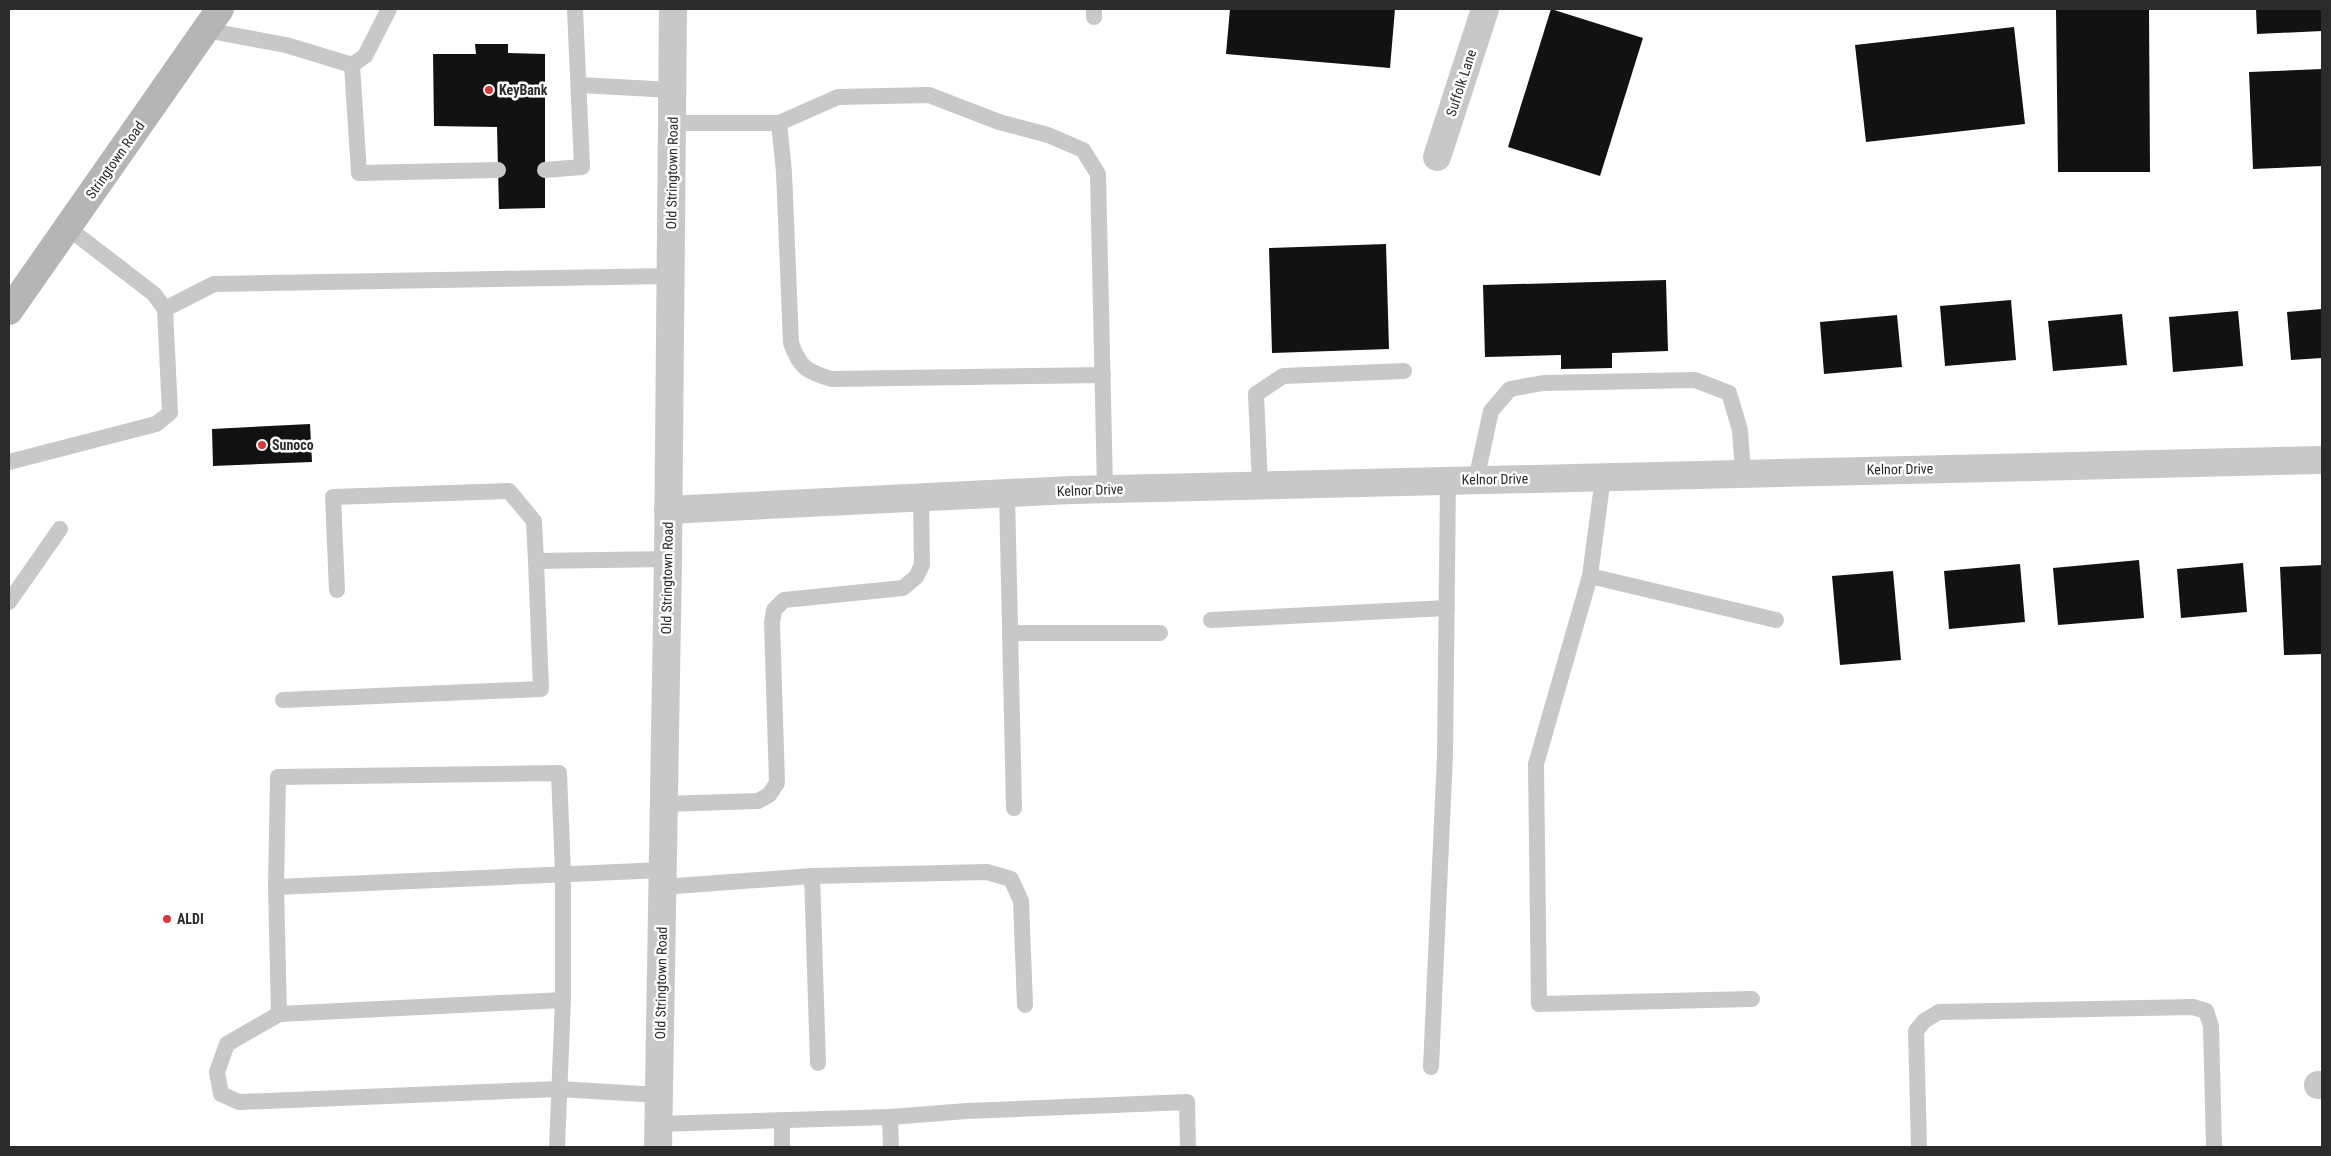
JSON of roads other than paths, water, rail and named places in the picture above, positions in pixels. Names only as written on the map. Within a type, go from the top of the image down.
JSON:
[{"type":"main road","name":"Stringtown Road","points":[[13,297],[68,228],[213,19]]},
{"type":"street","name":"Old Stringtown Road","points":[[658,1136],[668,559],[673,9]]},
{"type":"street","name":"Suffolk Lane","points":[[1437,157],[1485,9]]},
{"type":"street","name":"Kelnor Drive","points":[[668,510],[1105,489],[2322,460]]},
{"type":"lane","points":[[352,65],[365,56],[389,9]]},
{"type":"lane","points":[[545,170],[582,167],[576,9]]},
{"type":"lane","points":[[213,19],[286,45],[352,65]]},
{"type":"lane","points":[[352,65],[359,173],[498,170]]},
{"type":"lane","points":[[580,85],[672,90]]},
{"type":"lane","points":[[672,124],[779,123],[838,96],[929,95],[999,122],[1048,135],[1083,150],[1098,174],[1105,489]]},
{"type":"lane","points":[[779,123],[784,172],[791,343],[797,361],[814,374],[831,379],[1103,375]]},
{"type":"lane","points":[[9,462],[156,424],[170,413],[165,310],[154,294],[68,228]]},
{"type":"lane","points":[[165,310],[214,284],[671,276]]},
{"type":"lane","points":[[1260,485],[1256,394],[1283,376],[1404,371]]},
{"type":"lane","points":[[1476,480],[1491,411],[1510,389],[1552,383],[1695,380],[1729,393],[1740,430],[1743,473]]},
{"type":"lane","points":[[1604,477],[1590,576],[1536,764],[1538,1004],[1752,999]]},
{"type":"lane","points":[[1431,1067],[1445,755],[1448,480]]},
{"type":"lane","points":[[283,700],[541,689],[534,521],[509,491],[333,497],[337,590]]},
{"type":"lane","points":[[1007,493],[1014,808]]},
{"type":"lane","points":[[664,804],[758,801],[769,795],[777,783],[772,623],[774,610],[784,600],[903,588],[916,577],[922,565],[921,497]]},
{"type":"lane","points":[[9,602],[60,529]]},
{"type":"lane","points":[[536,561],[668,559]]},
{"type":"lane","points":[[1590,576],[1776,620]]},
{"type":"lane","points":[[1211,620],[1447,608]]},
{"type":"lane","points":[[1010,633],[1160,633]]},
{"type":"lane","points":[[279,1014],[276,887],[278,777],[559,773],[563,874],[562,1000],[557,1147]]},
{"type":"lane","points":[[276,887],[563,874],[663,878],[987,872],[1011,879],[1021,901],[1024,1005]]},
{"type":"lane","points":[[812,876],[818,1063]]},
{"type":"lane","points":[[562,1000],[279,1014],[227,1044],[216,1072],[221,1094],[239,1102],[559,1089],[659,1095]]},
{"type":"lane","points":[[1919,1147],[1916,1031],[1924,1020],[1939,1012],[2193,1007],[2206,1011],[2211,1026],[2214,1147]]},
{"type":"lane","points":[[658,1136],[782,1121],[1187,1102],[1188,1147]]},
{"type":"lane","points":[[890,1117],[891,1147]]},
{"type":"lane","points":[[782,1121],[782,1147]]},
{"type":"place","name":"KeyBank","points":[[489,90]]},
{"type":"place","name":"Sunoco","points":[[262,445]]},
{"type":"place","name":"ALDI","points":[[167,919]]}]
